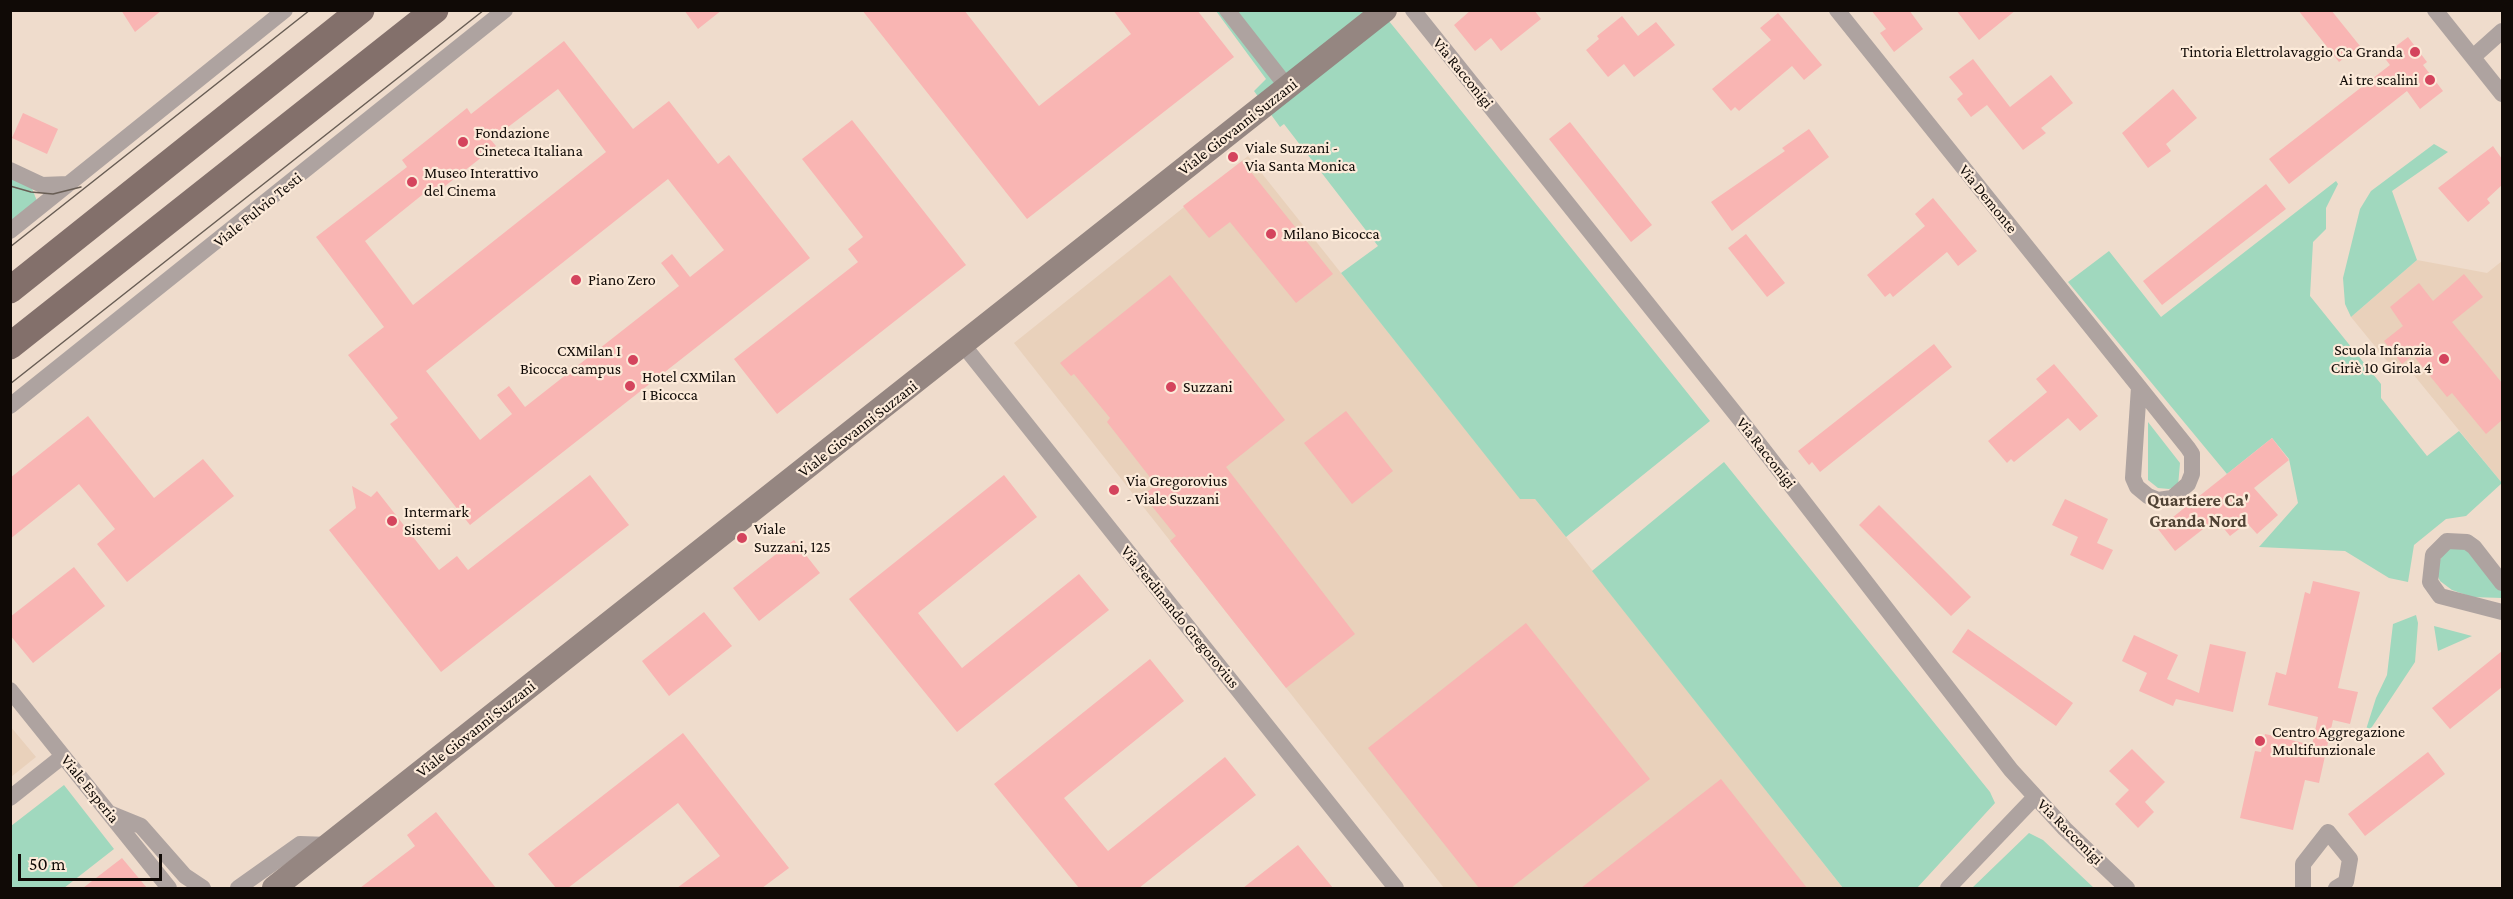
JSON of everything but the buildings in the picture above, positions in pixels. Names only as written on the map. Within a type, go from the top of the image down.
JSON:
[{"type":"main road","points":[[10,290],[361,10]]},
{"type":"main road","points":[[10,346],[435,10]]},
{"type":"street","points":[[10,231],[285,10]]},
{"type":"street","name":"Viale Fulvio Testi","points":[[10,406],[505,10]]},
{"type":"street","points":[[1227,10],[1287,88]]},
{"type":"street","name":"Viale Giovanni Suzzani","points":[[274,888],[964,346],[1385,10]]},
{"type":"street","name":"Via Racconigi","points":[[1413,10],[1742,422],[2035,797],[2127,888]]},
{"type":"street","name":"Via Demonte","points":[[1837,10],[2139,387],[2192,454],[2192,474],[2188,484],[2172,498],[2158,500],[2148,496],[2138,488],[2133,478],[2139,387]]},
{"type":"street","points":[[2435,10],[2502,94]]},
{"type":"street","points":[[2473,57],[2502,31]]},
{"type":"street","points":[[10,170],[42,184],[68,184]]},
{"type":"street","name":"Via Ferdinando Gregorovius","points":[[964,346],[1396,888]]},
{"type":"street","points":[[2502,583],[2474,547],[2467,542],[2446,541],[2433,555],[2430,582],[2440,596],[2502,612]]},
{"type":"street","name":"Viale Esperia","points":[[10,690],[169,888]]},
{"type":"street","points":[[10,798],[63,756]]},
{"type":"street","points":[[1948,888],[2035,797]]},
{"type":"street","points":[[108,812],[141,826],[185,876],[203,888]]},
{"type":"street","points":[[2303,888],[2303,864],[2328,832],[2350,859],[2346,882],[2337,888]]},
{"type":"street","points":[[238,888],[300,844],[329,845]]},
{"type":"shaded area","points":[[1248,156],[1520,498],[1535,499],[1566,537],[1843,888],[1444,888],[1014,343]]},
{"type":"shaded area","name":"Scuola Infanzia Ciriè 10 Girola 4","points":[[2417,260],[2487,273],[2502,261],[2502,483],[2413,374],[2396,372],[2351,317]]},
{"type":"shaded area","points":[[10,726],[36,757],[11,777],[10,777]]},
{"type":"green space","points":[[1376,10],[1384,15],[1402,37],[1710,421],[1566,537],[1535,499],[1520,499],[1341,273],[1378,246],[1284,124],[1280,127],[1254,91],[1266,79],[1216,11]]},
{"type":"green space","points":[[2434,144],[2448,152],[2392,191],[2417,260],[2351,317],[2345,304],[2343,278],[2360,209],[2371,191]]},
{"type":"green space","points":[[11,177],[31,186],[37,201],[11,224]]},
{"type":"green space","points":[[2336,181],[2338,184],[2326,208],[2326,229],[2313,242],[2310,296],[2381,384],[2381,398],[2427,456],[2459,431],[2502,483],[2466,516],[2446,519],[2414,545],[2408,582],[2389,578],[2345,551],[2259,547],[2298,503],[2289,459],[2272,438],[2227,474],[2068,282],[2109,251],[2161,317]]},
{"type":"green space","points":[[2148,422],[2180,463],[2178,486],[2169,489],[2158,488],[2148,480]]},
{"type":"green space","points":[[1724,462],[1990,792],[1995,803],[1917,888],[1843,888],[1592,571]]},
{"type":"green space","points":[[2464,546],[2502,590],[2502,598],[2472,597],[2452,590],[2440,581],[2436,572],[2438,563],[2447,549]]},
{"type":"green space","points":[[2416,615],[2418,623],[2415,662],[2362,742],[2376,698],[2387,675],[2393,624]]},
{"type":"green space","points":[[2434,626],[2472,636],[2438,651]]},
{"type":"green space","points":[[64,785],[114,849],[64,888],[11,888],[11,826]]},
{"type":"green space","points":[[2029,833],[2043,840],[2094,888],[1972,888]]},
{"type":"tram line","points":[[10,247],[310,10]]},
{"type":"tram line","points":[[10,384],[484,10]]},
{"type":"tram line","points":[[10,186],[31,192],[53,194],[81,187]]},
{"type":"place","name":"Tintoria Elettrolavaggio Ca Granda","points":[[2415,52]]},
{"type":"place","name":"Ai tre scalini","points":[[2430,80]]},
{"type":"place","name":"Fondazione Cineteca Italiana","points":[[463,142]]},
{"type":"place","name":"Viale Suzzani - Via Santa Monica","points":[[1233,157]]},
{"type":"place","name":"Museo Interattivo del Cinema","points":[[412,182]]},
{"type":"place","name":"Milano Bicocca","points":[[1271,234]]},
{"type":"place","name":"Piano Zero","points":[[576,280]]},
{"type":"place","name":"Scuola Infanzia Ciriè 10 Girola 4","points":[[2444,359]]},
{"type":"place","name":"CXMilan I Bicocca campus","points":[[633,360]]},
{"type":"place","name":"Hotel CXMilan I Bicocca","points":[[630,386]]},
{"type":"place","name":"Suzzani","points":[[1171,387]]},
{"type":"place","name":"Via Gregorovius - Viale Suzzani","points":[[1114,490]]},
{"type":"place","name":"Intermark Sistemi","points":[[392,521]]},
{"type":"place","name":"Viale Suzzani, 125","points":[[742,538]]},
{"type":"place","name":"Centro Aggregazione Multifunzionale","points":[[2260,741]]},
{"type":"district","name":"Quartiere Ca' Granda Nord","points":[[2198,510]]}]
